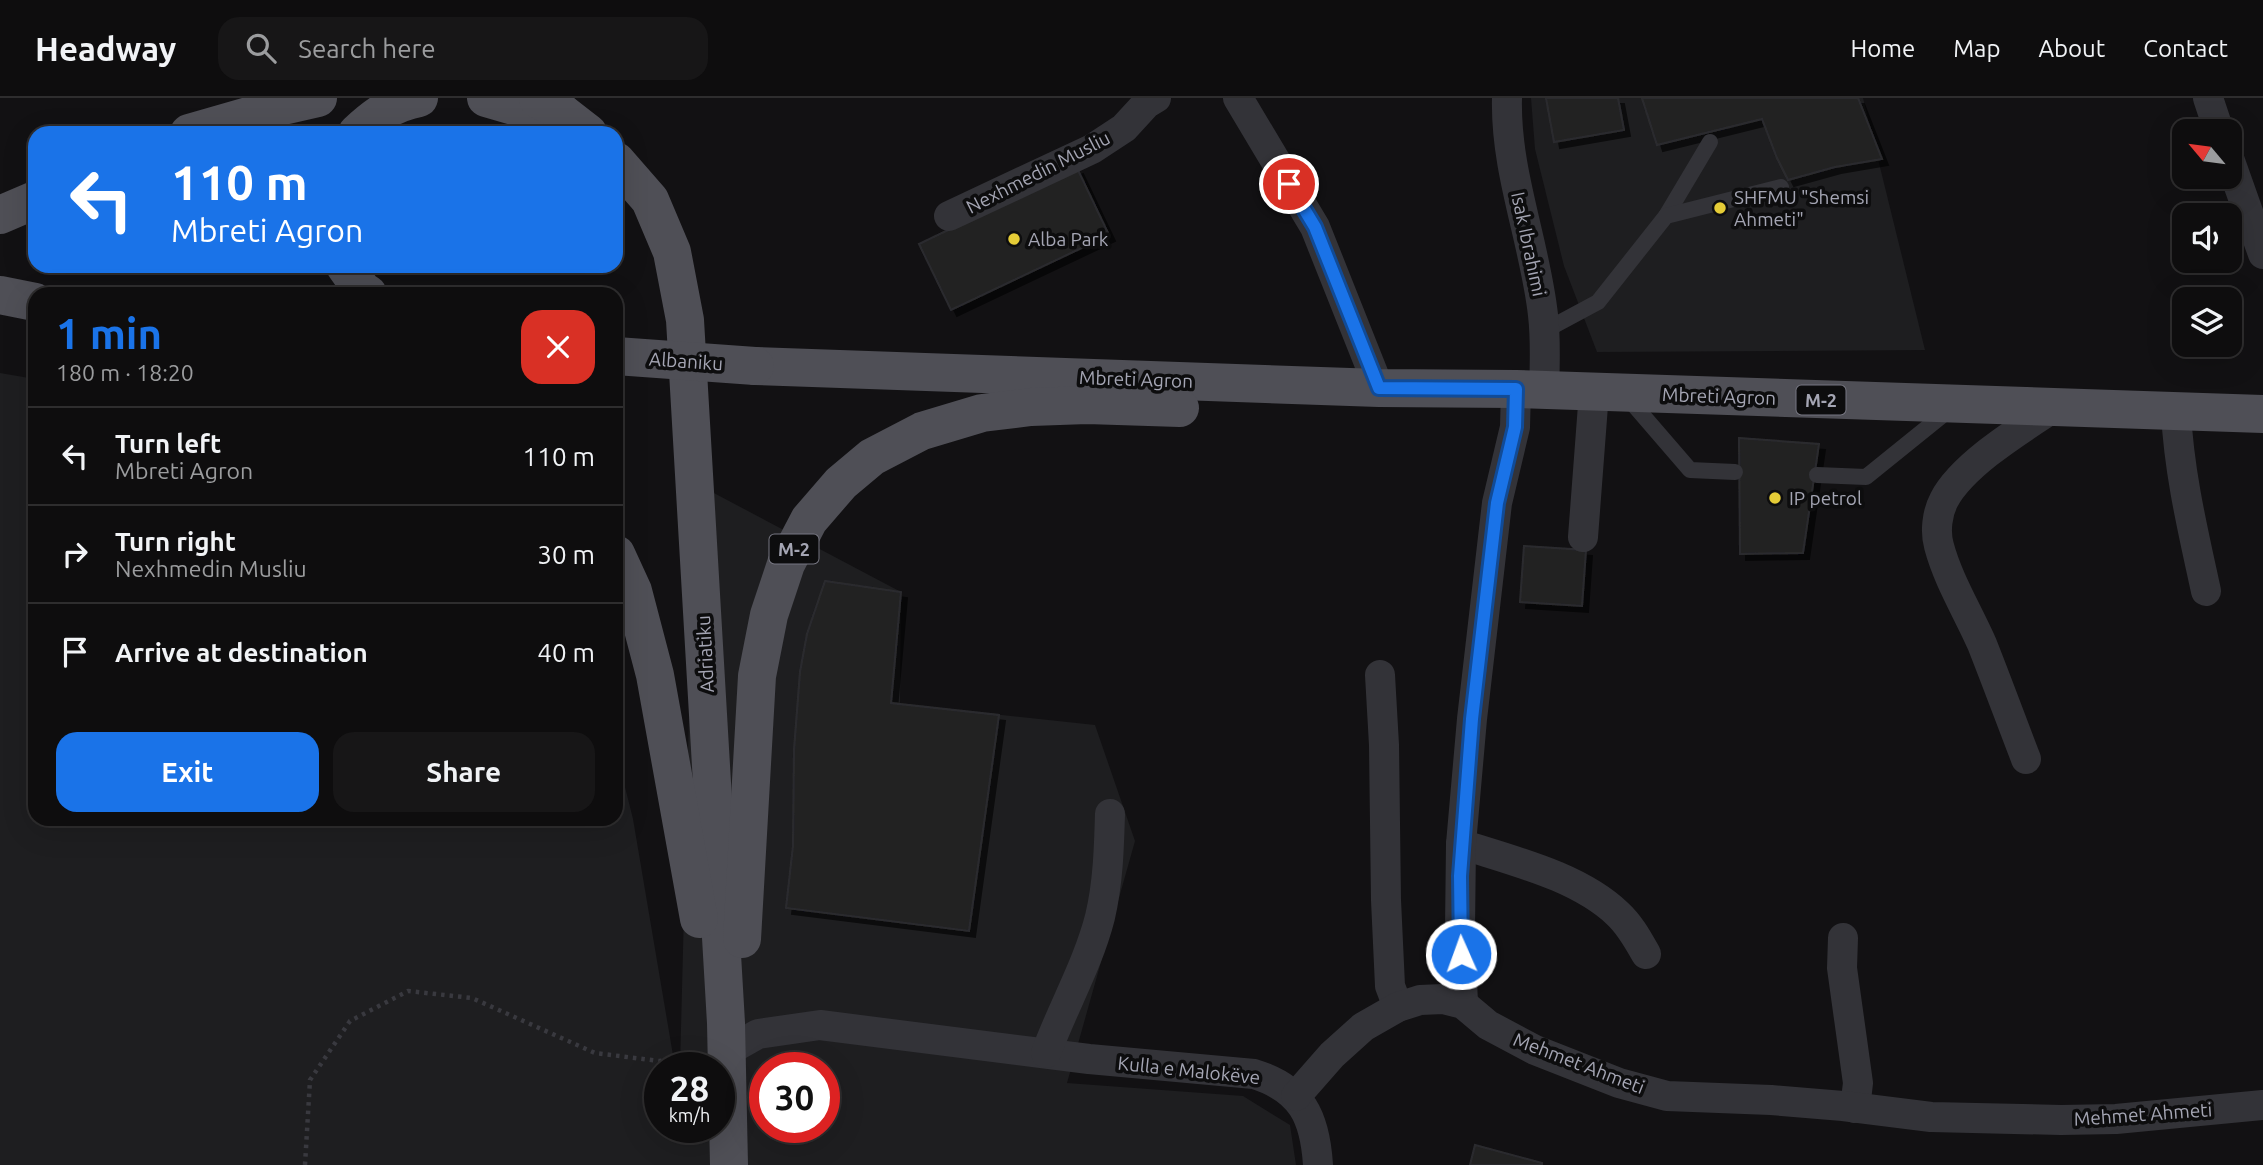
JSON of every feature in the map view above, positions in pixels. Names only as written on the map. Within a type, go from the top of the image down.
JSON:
[{"type":"main road","points":[[213,126],[318,98]]},
{"type":"main road","points":[[364,126],[377,114],[402,101],[419,98]]},
{"type":"main road","points":[[486,98],[531,111],[561,114]]},
{"type":"main road","name":"Adriatiku","points":[[623,169],[650,200],[672,252],[685,320],[726,1037],[729,1165]]},
{"type":"main road","points":[[0,215],[28,203]]},
{"type":"main road","points":[[0,293],[28,296]]},
{"type":"main road","points":[[0,293],[28,300]]},
{"type":"main road","name":"Albaniku","points":[[623,357],[755,366]]},
{"type":"main road","name":"Mbreti Agron","points":[[755,366],[1379,388],[1530,389],[2263,414]]},
{"type":"main road","name":"M-2","points":[[726,1037],[739,984],[757,676],[769,615],[786,564],[809,520],[841,483],[872,457],[922,431],[982,413],[1031,407],[1087,405],[1182,408],[1213,382]]},
{"type":"main road","points":[[623,568],[634,591],[656,675],[713,995],[726,1037]]},
{"type":"street","name":"Nexhmedin Musliu","points":[[949,216],[1092,149],[1124,128],[1146,104],[1156,98]]},
{"type":"street","points":[[1238,98],[1315,227],[1379,388]]},
{"type":"street","name":"Isak Ibrahimi","points":[[1507,98],[1510,153],[1543,313],[1546,346],[1530,389]]},
{"type":"street","points":[[2208,98],[2215,119]]},
{"type":"street","points":[[2240,189],[2263,254]]},
{"type":"street","points":[[1318,1165],[1317,1144],[1307,1114],[1296,1096],[1332,1055],[1363,1027],[1398,1007],[1420,1000],[1443,999],[1463,1004],[1461,844],[1472,719],[1497,503],[1515,427],[1530,389]]},
{"type":"street","points":[[1583,537],[1609,392]]},
{"type":"street","points":[[2026,759],[1981,643],[1938,545],[1937,521],[1943,501],[1956,481],[2008,438],[2053,408]]},
{"type":"street","points":[[2176,412],[2178,452],[2206,591]]},
{"type":"street","points":[[1380,675],[1390,986],[1398,1007]]},
{"type":"street","points":[[1046,1053],[1086,960],[1100,917],[1109,868],[1110,814]]},
{"type":"street","points":[[1461,844],[1571,882],[1592,893],[1619,914],[1646,954]]},
{"type":"street","points":[[1843,938],[1842,968],[1858,1083],[1855,1108]]},
{"type":"street","name":"Mehmet Ahmeti","points":[[1463,1004],[1488,1025],[1535,1050],[1619,1083],[1667,1096],[1771,1100],[1931,1117],[2061,1120],[2116,1119],[2263,1105]]},
{"type":"street","name":"Kulla e Malokëve","points":[[726,1037],[821,1026],[1088,1059],[1254,1074],[1273,1080],[1296,1096]]},
{"type":"lane","points":[[1544,331],[1598,302],[1666,216],[1710,142]]},
{"type":"lane","points":[[1666,216],[1781,187]]},
{"type":"lane","points":[[1609,392],[1690,470],[1735,472]]},
{"type":"lane","points":[[1817,475],[1866,477],[1956,404]]},
{"type":"path","points":[[305,1165],[310,1080],[350,1021],[408,991],[472,998],[595,1054],[659,1061],[726,1037]]},
{"type":"shaded area","name":"SHFMU \"Shemsi Ahmeti\"","points":[[1531,98],[1863,98],[1925,350],[1597,352],[1564,266],[1535,149]]},
{"type":"shaded area","points":[[0,373],[28,378],[28,826],[623,826],[623,779],[633,819],[672,1052],[644,1052],[644,1143],[735,1143],[735,1052],[680,1052],[695,483],[901,592],[900,704],[1095,725],[1135,841],[1067,1083],[1243,1096],[1290,1125],[1296,1165],[0,1165]]},
{"type":"building","points":[[1546,98],[1618,98],[1624,130],[1554,142]]},
{"type":"building","points":[[1642,98],[1858,98],[1882,159],[1835,167],[1788,180],[1762,119],[1657,145]]},
{"type":"building","name":"Alba Park","points":[[1077,168],[1109,235],[951,310],[919,244]]},
{"type":"building","name":"IP petrol","points":[[1739,438],[1819,444],[1803,553],[1740,554]]},
{"type":"building","points":[[1524,546],[1586,550],[1582,606],[1520,602]]},
{"type":"building","points":[[825,581],[901,592],[891,703],[999,715],[969,931],[786,908],[793,846],[794,750],[800,672],[807,634]]},
{"type":"building","points":[[1475,1145],[1542,1163],[1542,1165],[1470,1165]]},
{"type":"place","name":"SHFMU \"Shemsi Ahmeti\"","points":[[1720,208]]},
{"type":"place","name":"Alba Park","points":[[1014,239]]},
{"type":"place","name":"IP petrol","points":[[1775,498]]},
{"type":"route","points":[[1289,184],[1315,227],[1379,388],[1516,389],[1515,427],[1497,503],[1472,719],[1461,844],[1461,954]]}]
